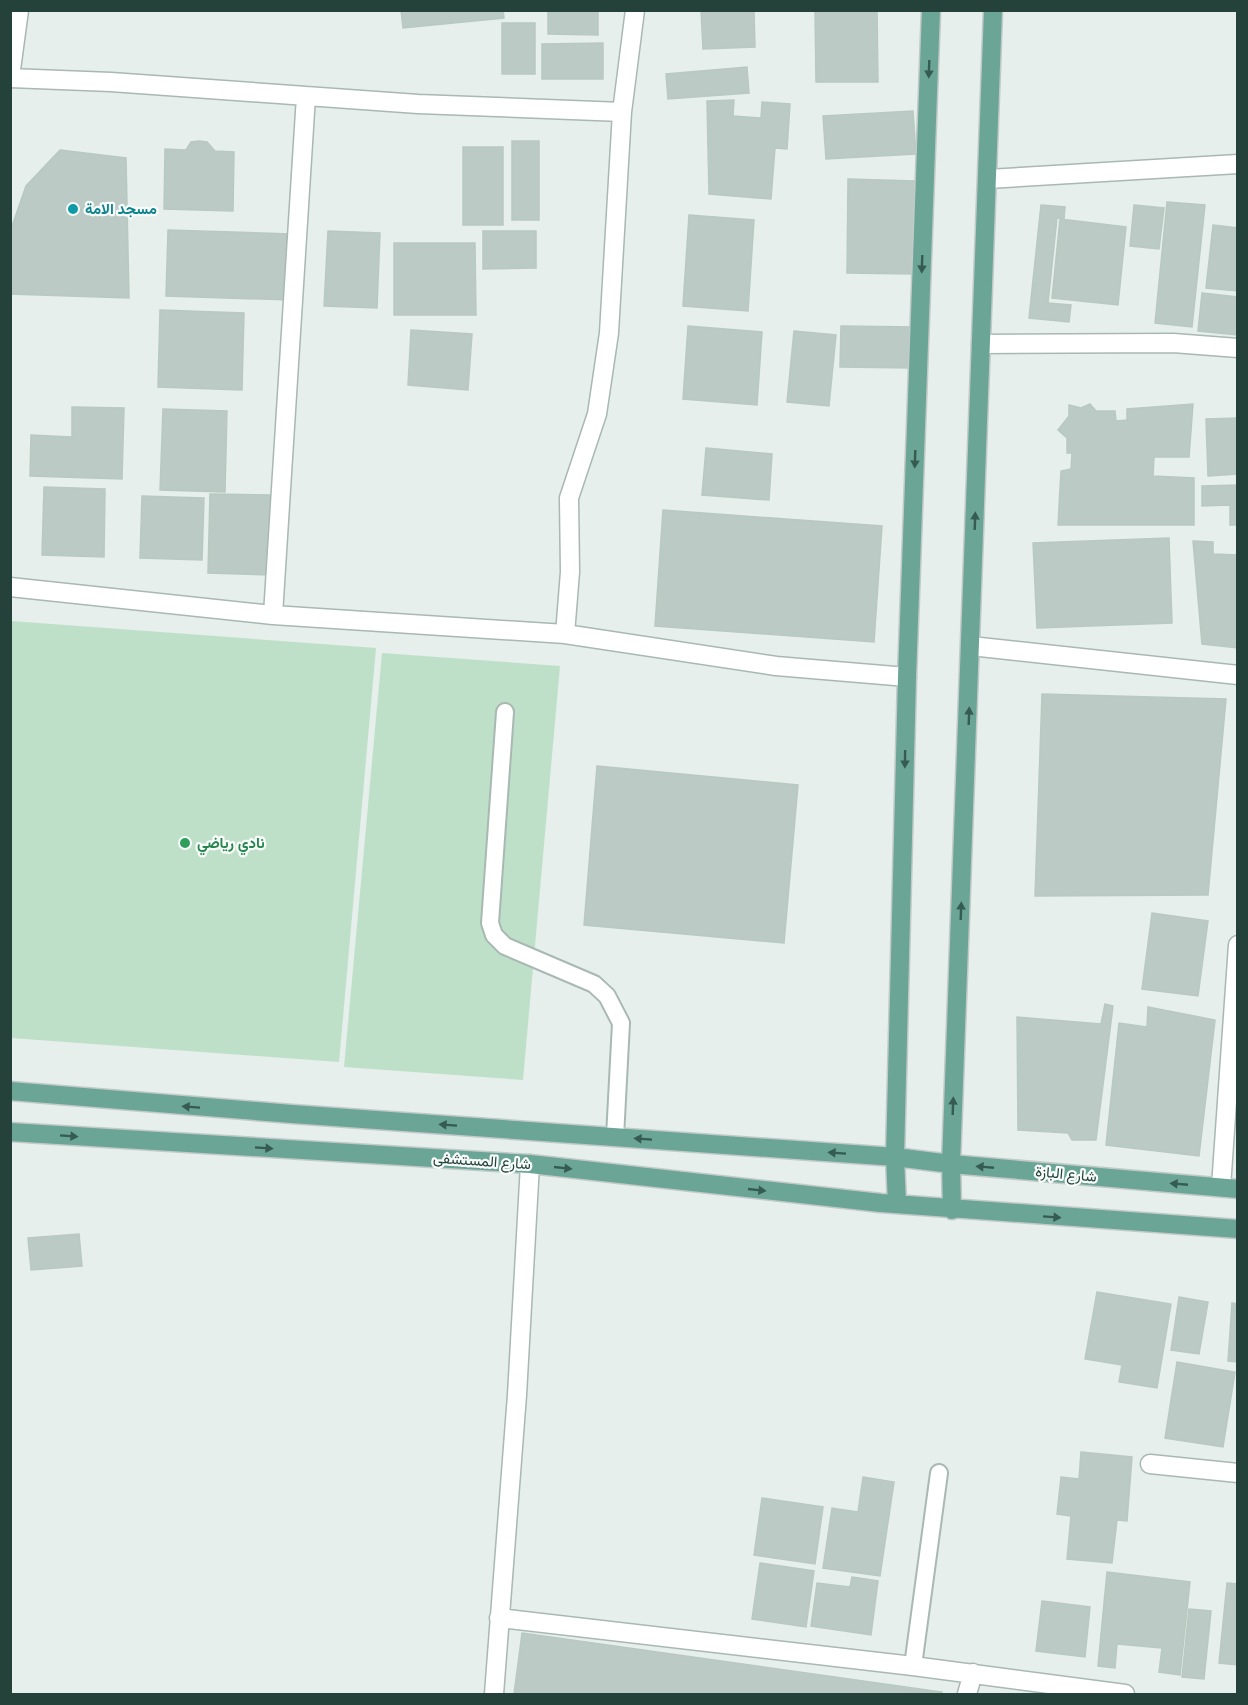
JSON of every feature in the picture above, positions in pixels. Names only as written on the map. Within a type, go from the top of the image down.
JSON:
[{"type":"main road","points":[[897,1204],[896,1157],[907,677],[931,10]]},
{"type":"main road","points":[[993,10],[951,1164],[952,1209],[1238,1229]]},
{"type":"main road","points":[[10,1091],[119,1102],[896,1157]]},
{"type":"main road","name":"شارع المستشفى","points":[[10,1132],[530,1164],[952,1209]]},
{"type":"main road","name":"شارع البازة","points":[[896,1157],[951,1164],[1229,1188]]},
{"type":"street","points":[[19,10],[10,77],[306,96],[622,112]]},
{"type":"street","points":[[565,634],[570,572],[569,498],[597,414],[609,333],[622,112],[635,10]]},
{"type":"street","points":[[273,615],[306,96]]},
{"type":"street","points":[[988,179],[1238,164]]},
{"type":"street","points":[[981,344],[1173,343],[1238,348]]},
{"type":"street","points":[[10,587],[273,615],[565,634],[776,666],[907,677]]},
{"type":"street","points":[[971,646],[1238,675]]},
{"type":"street","points":[[1229,1188],[1238,945]]},
{"type":"street","points":[[494,1695],[517,1395],[530,1164]]},
{"type":"street","points":[[1150,1464],[1238,1473]]},
{"type":"street","points":[[499,1618],[973,1673],[1125,1695]]},
{"type":"street","points":[[967,1695],[973,1673]]},
{"type":"lane","points":[[505,712],[490,923],[494,935],[505,946],[594,984],[607,996],[621,1023],[615,1137]]},
{"type":"lane","points":[[913,1666],[939,1473]]},
{"type":"green space","name":"نادي رياضي","points":[[11,621],[376,648],[339,1062],[11,1038]]},
{"type":"green space","points":[[382,653],[560,666],[523,1080],[344,1067]]},
{"type":"building","points":[[401,10],[503,10],[504,18],[403,28]]},
{"type":"building","points":[[548,10],[598,10],[598,35],[548,34]]},
{"type":"building","points":[[701,10],[754,10],[755,47],[703,49]]},
{"type":"building","points":[[815,10],[877,10],[878,82],[816,82]]},
{"type":"building","points":[[502,23],[535,23],[535,74],[502,74]]},
{"type":"building","points":[[603,43],[603,79],[542,79],[542,44]]},
{"type":"building","points":[[747,67],[749,93],[668,99],[666,74]]},
{"type":"building","points":[[734,100],[733,116],[761,118],[762,102],[790,104],[787,149],[775,148],[771,199],[709,194],[707,101]]},
{"type":"building","points":[[913,111],[916,154],[826,159],[823,116]]},
{"type":"building","points":[[512,141],[539,141],[539,220],[512,220]]},
{"type":"building","points":[[191,142],[207,142],[215,151],[234,152],[233,211],[164,209],[165,149],[186,150]]},
{"type":"building","points":[[463,147],[503,147],[503,225],[463,225]]},
{"type":"building","name":"مسجد الامة","points":[[60,150],[126,158],[129,298],[10,294],[10,232],[26,186]]},
{"type":"building","points":[[848,179],[915,181],[914,274],[847,273]]},
{"type":"building","points":[[1167,202],[1205,205],[1192,327],[1155,323]]},
{"type":"building","points":[[1041,205],[1065,207],[1064,219],[1057,218],[1048,303],[1071,305],[1069,322],[1029,318]]},
{"type":"building","points":[[1134,205],[1164,208],[1159,249],[1130,246]]},
{"type":"building","points":[[689,215],[754,220],[748,311],[683,306]]},
{"type":"building","points":[[1060,219],[1126,227],[1118,305],[1052,298]]},
{"type":"building","points":[[1213,225],[1238,228],[1238,291],[1206,288]]},
{"type":"building","points":[[168,230],[291,234],[290,300],[166,296]]},
{"type":"building","points":[[328,231],[380,233],[377,308],[324,306]]},
{"type":"building","points":[[483,231],[536,231],[536,268],[483,269]]},
{"type":"building","points":[[394,243],[475,243],[476,315],[394,315]]},
{"type":"building","points":[[1202,293],[1238,297],[1238,335],[1198,331]]},
{"type":"building","points":[[160,310],[244,313],[242,390],[158,387]]},
{"type":"building","points":[[688,326],[762,332],[757,405],[683,399]]},
{"type":"building","points":[[841,326],[913,327],[913,368],[840,367]]},
{"type":"building","points":[[411,330],[472,334],[468,390],[408,385]]},
{"type":"building","points":[[794,331],[836,335],[829,406],[787,402]]},
{"type":"building","points":[[1090,404],[1096,411],[1115,411],[1116,421],[1127,420],[1127,409],[1193,404],[1189,457],[1154,457],[1153,476],[1194,478],[1194,525],[1058,525],[1061,471],[1071,469],[1072,453],[1067,453],[1067,438],[1058,430],[1069,416],[1069,405],[1081,408]]},
{"type":"building","points":[[72,407],[124,408],[122,479],[30,476],[31,435],[72,437]]},
{"type":"building","points":[[163,409],[227,411],[225,492],[160,490]]},
{"type":"building","points":[[1238,418],[1238,474],[1208,476],[1206,419]]},
{"type":"building","points":[[706,448],[772,454],[769,500],[702,495]]},
{"type":"building","points":[[1238,485],[1238,525],[1230,525],[1230,505],[1202,506],[1202,486]]},
{"type":"building","points":[[44,487],[105,489],[104,557],[42,555]]},
{"type":"building","points":[[210,494],[270,495],[268,575],[208,573]]},
{"type":"building","points":[[142,496],[204,498],[202,560],[140,558]]},
{"type":"building","points":[[663,510],[882,526],[874,642],[655,626]]},
{"type":"building","points":[[1169,538],[1172,623],[1037,628],[1033,543]]},
{"type":"building","points":[[1193,541],[1213,542],[1213,554],[1238,555],[1238,648],[1202,644]]},
{"type":"building","points":[[1042,694],[1226,699],[1208,895],[1035,896]]},
{"type":"building","points":[[597,766],[798,785],[784,943],[584,925]]},
{"type":"building","points":[[1152,913],[1208,921],[1198,996],[1142,989]]},
{"type":"building","points":[[1105,1004],[1113,1006],[1096,1140],[1072,1140],[1068,1133],[1018,1130],[1017,1017],[1101,1024]]},
{"type":"building","points":[[1148,1007],[1215,1020],[1199,1156],[1106,1145],[1119,1023],[1147,1027]]},
{"type":"building","points":[[79,1234],[82,1266],[31,1270],[28,1238]]},
{"type":"building","points":[[1097,1292],[1171,1304],[1157,1388],[1119,1382],[1122,1365],[1085,1359]]},
{"type":"building","points":[[1179,1297],[1208,1302],[1199,1354],[1171,1350]]},
{"type":"building","points":[[1232,1303],[1238,1304],[1238,1362],[1228,1361]]},
{"type":"building","points":[[1177,1362],[1235,1372],[1223,1447],[1165,1438]]},
{"type":"building","points":[[1081,1452],[1132,1457],[1127,1521],[1117,1520],[1112,1563],[1067,1559],[1071,1516],[1057,1514],[1061,1477],[1079,1479]]},
{"type":"building","points":[[863,1477],[894,1482],[880,1576],[823,1568],[832,1508],[858,1512]]},
{"type":"building","points":[[762,1498],[823,1507],[815,1564],[754,1555]]},
{"type":"building","points":[[760,1563],[814,1571],[806,1627],[752,1619]]},
{"type":"building","points":[[1107,1572],[1190,1582],[1180,1675],[1159,1672],[1162,1648],[1117,1644],[1115,1668],[1098,1666]]},
{"type":"building","points":[[852,1577],[878,1581],[871,1635],[811,1626],[817,1583],[850,1587]]},
{"type":"building","points":[[1227,1583],[1238,1584],[1238,1665],[1219,1663]]},
{"type":"building","points":[[1042,1601],[1090,1607],[1085,1657],[1036,1651]]},
{"type":"building","points":[[1189,1609],[1211,1611],[1204,1679],[1182,1677]]},
{"type":"building","points":[[522,1633],[942,1692],[941,1694],[514,1694]]},
{"type":"place","name":"مسجد الامة","points":[[73,209]]},
{"type":"place","name":"نادي رياضي","points":[[185,843]]}]
